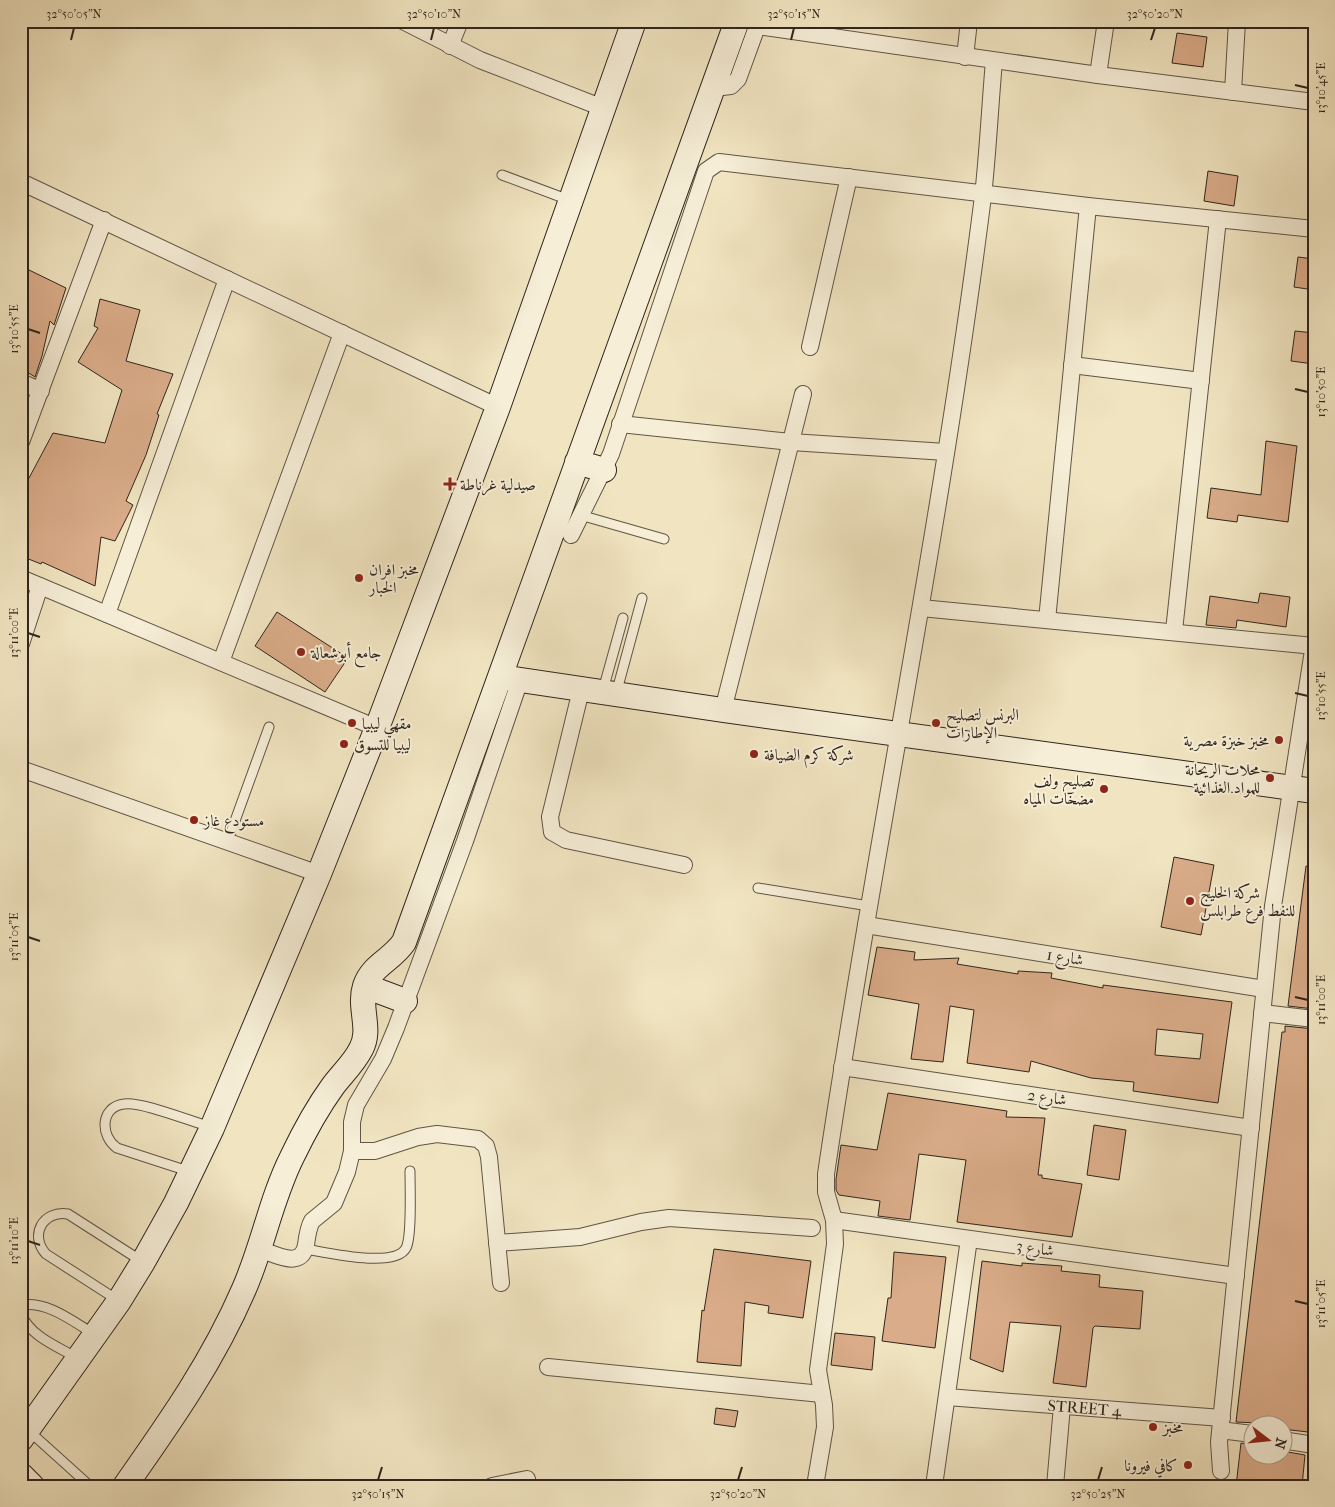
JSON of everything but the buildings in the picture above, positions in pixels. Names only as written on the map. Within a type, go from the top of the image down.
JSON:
[{"type":"street","points":[[403,21],[480,60],[604,108]]},
{"type":"street","points":[[450,46],[460,21]]},
{"type":"street","points":[[25,1434],[119,1301],[143,1262],[212,1128],[319,874],[377,728],[498,407],[634,21]]},
{"type":"street","points":[[965,56],[969,21]]},
{"type":"street","points":[[1098,75],[1106,21]]},
{"type":"street","points":[[1233,92],[1237,21]]},
{"type":"street","points":[[259,1249],[292,1260],[302,1256],[312,1221],[330,1209],[337,1197],[347,1172],[352,1151],[352,1122],[356,1105],[390,1044],[465,841],[510,678],[577,462],[713,88],[751,23],[1098,75],[1314,102]]},
{"type":"street","points":[[815,1486],[825,1427],[818,1370],[835,1244],[834,1220],[826,1183],[842,1067],[946,452],[983,194],[994,60]]},
{"type":"street","points":[[572,535],[580,515],[604,470],[710,167],[725,161],[983,194],[1314,229]]},
{"type":"street","points":[[810,347],[849,177]]},
{"type":"street","points":[[21,182],[498,407]]},
{"type":"street","points":[[1047,620],[1088,206]]},
{"type":"street","points":[[1174,631],[1218,219]]},
{"type":"street","points":[[21,442],[104,220]]},
{"type":"street","points":[[107,614],[227,279]]},
{"type":"street","points":[[221,662],[342,333]]},
{"type":"street","points":[[1072,365],[1201,381]]},
{"type":"street","points":[[21,382],[41,390]]},
{"type":"street","points":[[723,710],[803,394]]},
{"type":"street","points":[[620,424],[790,442],[946,452]]},
{"type":"street","points":[[577,462],[604,470]]},
{"type":"street","points":[[21,578],[377,728]]},
{"type":"street","points":[[21,644],[40,586]]},
{"type":"street","points":[[921,608],[1314,645],[1302,790],[1273,906],[1264,989],[1268,1013],[1220,1478]]},
{"type":"street","points":[[510,678],[723,710],[1302,790]]},
{"type":"street","points":[[125,1486],[184,1402],[209,1360],[232,1317],[259,1249],[281,1183],[301,1138],[333,1086],[361,1050],[366,1035],[363,1004],[365,986],[373,970],[393,955],[404,942],[510,678]]},
{"type":"street","points":[[600,692],[550,817],[552,832],[566,840],[684,865]]},
{"type":"street","points":[[1225,1425],[1236,1276],[1251,1128],[1285,879],[1302,790],[1314,705]]},
{"type":"street","points":[[21,770],[319,874]]},
{"type":"street","name":"شارع 1","points":[[866,925],[1264,989]]},
{"type":"street","points":[[365,986],[406,1000]]},
{"type":"street","points":[[1268,1013],[1314,1019]]},
{"type":"street","name":"شارع 2","points":[[842,1067],[1251,1128]]},
{"type":"street","points":[[352,1151],[375,1151],[427,1135],[478,1139],[488,1151],[501,1283]]},
{"type":"street","points":[[497,1243],[580,1237],[641,1222],[669,1218],[812,1228]]},
{"type":"street","name":"شارع 3","points":[[834,1220],[1236,1276]]},
{"type":"street","points":[[934,1486],[969,1239]]},
{"type":"street","points":[[548,1367],[822,1394]]},
{"type":"street","name":"STREET 4","points":[[947,1397],[1062,1406],[1225,1425],[1242,1431]]},
{"type":"street","points":[[1055,1486],[1062,1406]]},
{"type":"street","points":[[1292,1442],[1314,1445]]},
{"type":"street","points":[[21,1475],[32,1486]]},
{"type":"street","points":[[492,1486],[527,1479]]},
{"type":"lane","points":[[502,175],[572,201]]},
{"type":"lane","points":[[580,515],[664,539]]},
{"type":"lane","points":[[600,692],[642,598]]},
{"type":"lane","points":[[600,692],[623,618]]},
{"type":"lane","points":[[227,843],[269,727]]},
{"type":"lane","points":[[758,888],[869,906]]},
{"type":"lane","points":[[191,1172],[117,1148],[111,1144],[104,1131],[106,1117],[116,1106],[130,1103],[212,1128]]},
{"type":"lane","points":[[305,1249],[370,1258],[393,1258],[401,1254],[408,1242],[410,1171]]},
{"type":"lane","points":[[119,1301],[46,1254],[39,1244],[40,1226],[44,1220],[55,1214],[68,1214],[143,1262]]},
{"type":"lane","points":[[21,1305],[34,1304],[48,1308],[95,1334]]},
{"type":"lane","points":[[21,1314],[35,1334],[79,1359]]},
{"type":"lane","points":[[25,1434],[90,1486]]},
{"type":"place","name":"صيدلية غرناطة","points":[[450,484]]},
{"type":"place","name":"مخبز افران الخبار","points":[[359,578]]},
{"type":"place","name":"جامع أبوشعالة","points":[[301,652]]},
{"type":"place","name":"مقهي ليبيا","points":[[352,723]]},
{"type":"place","name":"البرنس لتصليح الإطارات","points":[[936,723]]},
{"type":"place","name":"مخبز خبزة مصرية","points":[[1279,740]]},
{"type":"place","name":"ليبيا للتسوق","points":[[344,744]]},
{"type":"place","name":"شركة كرم الضيافة","points":[[754,754]]},
{"type":"place","name":"محلات الريحانة للمواد الغذائية","points":[[1270,778]]},
{"type":"place","name":"تصليح ولف مضخات المياه","points":[[1104,789]]},
{"type":"place","name":"مستودع غاز","points":[[194,820]]},
{"type":"place","name":"شركة الخليج للنفط فرع طرابلس","points":[[1190,901]]},
{"type":"place","name":"مخبز","points":[[1153,1427]]},
{"type":"place","name":"كافي فيرونا","points":[[1188,1465]]}]
